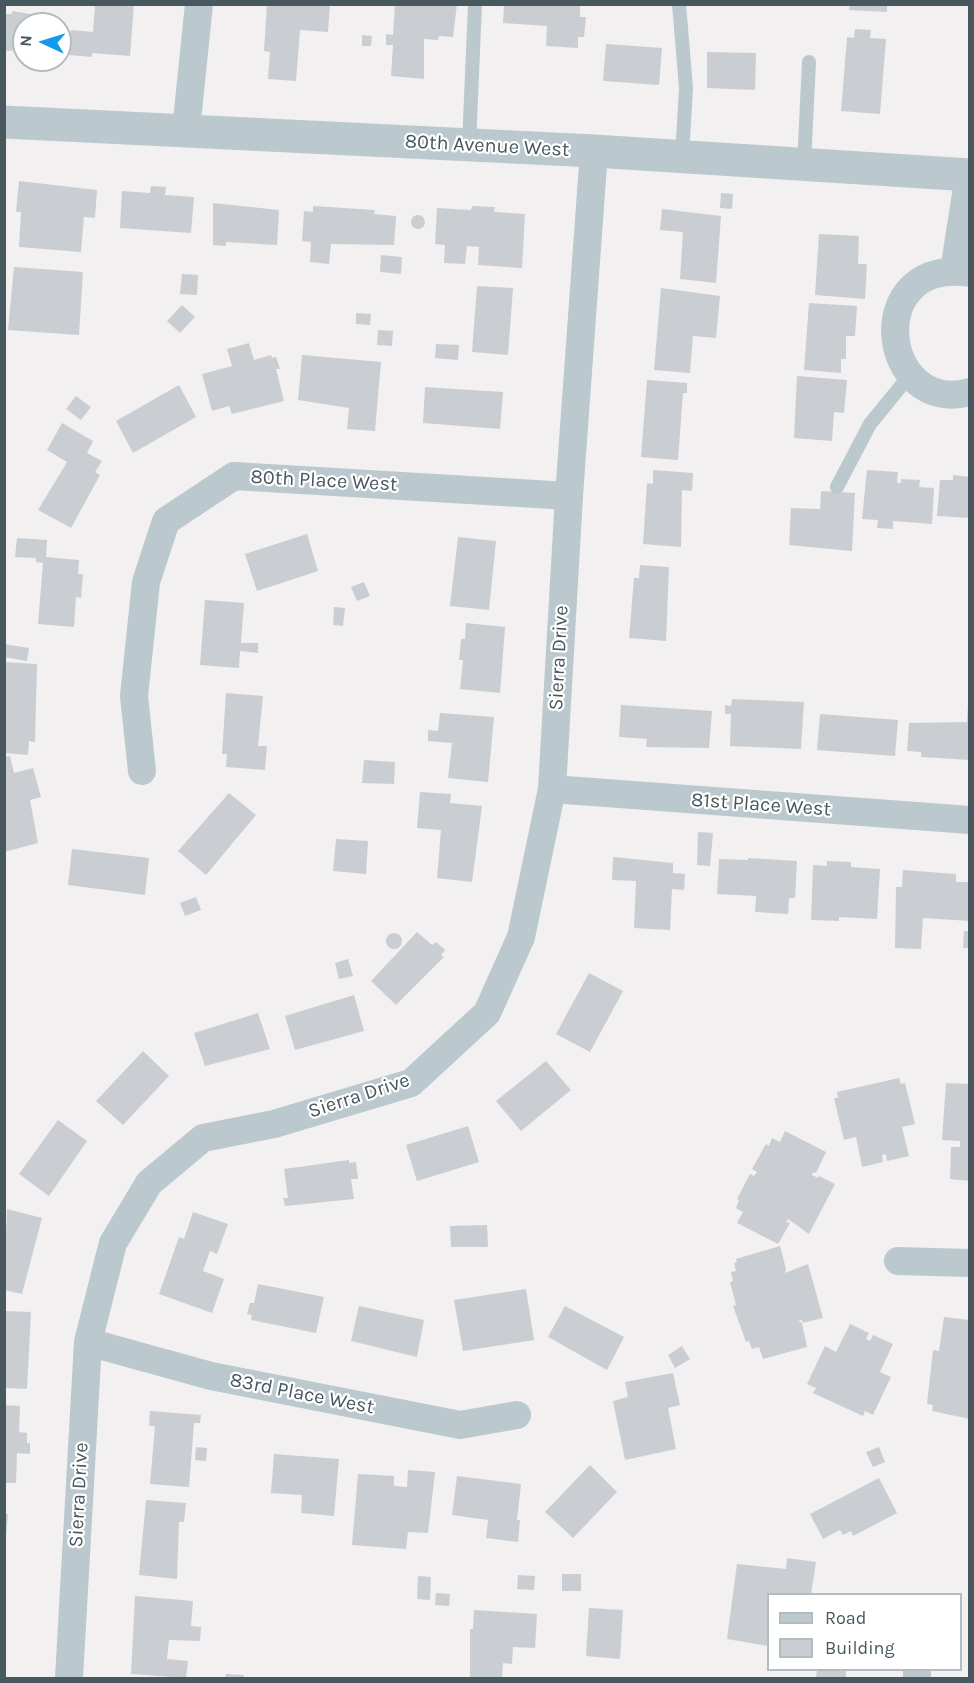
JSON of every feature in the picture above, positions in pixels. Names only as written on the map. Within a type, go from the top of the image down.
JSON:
[{"type":"street","points":[[186,130],[199,4]]},
{"type":"street","name":"80th Avenue West","points":[[4,122],[594,151],[969,175]]},
{"type":"street","name":"Sierra Drive","points":[[69,1678],[88,1342],[113,1243],[149,1183],[203,1138],[274,1124],[411,1083],[487,1013],[521,937],[552,789],[569,496],[594,151]]},
{"type":"street","points":[[969,175],[962,272],[934,274],[916,284],[903,299],[895,318],[894,339],[899,358],[910,375],[927,387],[946,393],[969,392]]},
{"type":"street","name":"80th Place West","points":[[142,771],[134,696],[146,582],[166,521],[234,476],[569,496]]},
{"type":"street","name":"81st Place West","points":[[552,789],[969,820]]},
{"type":"street","points":[[898,1261],[969,1263]]},
{"type":"street","name":"83rd Place West","points":[[88,1342],[211,1376],[460,1425],[517,1415]]},
{"type":"lane","points":[[468,145],[475,4]]},
{"type":"lane","points":[[679,4],[686,88],[682,157]]},
{"type":"lane","points":[[804,165],[809,62]]},
{"type":"lane","points":[[837,487],[870,424],[910,375]]},
{"type":"building","points":[[95,4],[134,4],[130,56],[92,53],[92,57],[72,55],[72,30],[93,32]]},
{"type":"building","points":[[267,4],[330,4],[328,32],[300,30],[296,81],[268,79],[270,52],[264,51]]},
{"type":"building","points":[[395,4],[457,4],[453,37],[439,36],[438,40],[424,39],[424,79],[391,76],[393,45],[386,45],[386,34],[393,35]]},
{"type":"building","points":[[504,4],[580,4],[580,17],[586,17],[584,37],[578,37],[578,48],[546,46],[547,26],[503,23]]},
{"type":"building","points":[[850,4],[887,4],[887,12],[849,10]]},
{"type":"building","points":[[4,14],[12,14],[12,51],[4,51]]},
{"type":"building","points":[[855,29],[871,30],[870,38],[886,39],[880,114],[841,111],[847,37],[854,38]]},
{"type":"building","points":[[362,35],[372,36],[371,46],[362,46]]},
{"type":"building","points":[[606,44],[662,48],[659,85],[603,81]]},
{"type":"building","points":[[707,52],[756,53],[755,90],[707,88]]},
{"type":"building","points":[[19,181],[97,190],[95,218],[84,217],[81,252],[19,247],[21,212],[16,212]]},
{"type":"building","points":[[151,186],[166,187],[165,195],[194,197],[191,233],[120,228],[122,191],[150,193]]},
{"type":"building","points":[[721,193],[733,194],[732,209],[720,208]]},
{"type":"building","points":[[213,203],[279,210],[277,245],[226,242],[226,246],[213,245]]},
{"type":"building","points":[[313,206],[375,210],[374,214],[396,216],[394,245],[331,244],[329,264],[310,262],[311,242],[302,241],[304,211],[313,212]]},
{"type":"building","points":[[472,206],[495,207],[494,212],[525,214],[522,268],[478,265],[479,247],[467,246],[465,264],[444,263],[445,245],[435,244],[437,208],[471,210]]},
{"type":"building","points":[[662,209],[721,216],[716,283],[680,279],[683,232],[660,230]]},
{"type":"building","points":[[418,215],[423,217],[425,222],[423,227],[418,229],[413,227],[411,222],[413,217]]},
{"type":"building","points":[[819,234],[859,236],[858,264],[867,264],[865,299],[815,295]]},
{"type":"building","points":[[381,255],[402,257],[401,274],[380,272]]},
{"type":"building","points":[[14,267],[83,272],[79,335],[8,330]]},
{"type":"building","points":[[182,274],[198,275],[197,295],[180,294]]},
{"type":"building","points":[[477,286],[513,288],[508,355],[472,352]]},
{"type":"building","points":[[661,288],[720,296],[716,338],[693,336],[690,373],[654,370]]},
{"type":"building","points":[[809,303],[857,306],[855,336],[846,336],[846,359],[841,359],[841,373],[804,370]]},
{"type":"building","points":[[182,305],[195,317],[180,333],[167,321]]},
{"type":"building","points":[[356,313],[371,314],[370,325],[356,324]]},
{"type":"building","points":[[378,330],[393,331],[392,346],[377,345]]},
{"type":"building","points":[[249,343],[254,360],[271,355],[272,358],[276,357],[280,369],[276,369],[284,401],[232,414],[229,406],[212,411],[202,374],[232,366],[227,349]]},
{"type":"building","points":[[436,344],[459,345],[458,360],[435,358]]},
{"type":"building","points":[[302,355],[381,362],[375,431],[347,429],[349,408],[298,400]]},
{"type":"building","points":[[797,376],[847,380],[844,413],[834,412],[832,441],[794,438]]},
{"type":"building","points":[[647,380],[687,383],[687,393],[683,393],[678,460],[641,457]]},
{"type":"building","points":[[179,385],[196,417],[133,453],[116,421]]},
{"type":"building","points":[[425,387],[503,392],[500,429],[423,423]]},
{"type":"building","points":[[76,396],[91,407],[81,420],[66,409]]},
{"type":"building","points":[[62,423],[93,441],[87,453],[102,461],[95,472],[100,475],[71,528],[38,510],[67,462],[47,450]]},
{"type":"building","points":[[653,470],[693,473],[692,491],[682,490],[681,547],[643,544],[647,483],[653,484]]},
{"type":"building","points":[[867,470],[898,472],[897,483],[901,483],[901,479],[920,480],[919,487],[934,488],[932,524],[893,521],[893,529],[877,528],[878,520],[862,519]]},
{"type":"building","points":[[953,475],[970,477],[970,518],[937,516],[940,480],[953,480]]},
{"type":"building","points":[[821,491],[855,493],[852,551],[789,545],[791,508],[820,509]]},
{"type":"building","points":[[307,534],[318,571],[257,591],[245,554]]},
{"type":"building","points":[[458,537],[496,541],[489,610],[450,606]]},
{"type":"building","points":[[17,538],[47,540],[46,557],[79,560],[78,574],[83,574],[81,598],[76,597],[74,627],[38,624],[43,563],[36,562],[36,558],[15,557]]},
{"type":"building","points":[[640,565],[669,567],[666,641],[629,638],[634,578],[639,578]]},
{"type":"building","points":[[364,582],[370,596],[357,601],[351,587]]},
{"type":"building","points":[[205,600],[244,603],[241,643],[258,643],[258,653],[240,651],[239,668],[200,665]]},
{"type":"building","points":[[334,607],[345,608],[343,626],[333,625]]},
{"type":"building","points":[[466,623],[505,627],[500,693],[460,689],[463,660],[459,660],[461,639],[465,639]]},
{"type":"building","points":[[4,644],[29,648],[27,661],[4,657]]},
{"type":"building","points":[[4,662],[37,664],[35,742],[29,741],[28,755],[4,753]]},
{"type":"building","points":[[226,693],[263,696],[258,746],[267,746],[265,770],[226,767],[227,754],[222,754]]},
{"type":"building","points":[[732,699],[804,702],[801,749],[730,746],[731,714],[725,714],[725,705],[731,706]]},
{"type":"building","points":[[968,703],[970,760],[921,757],[921,752],[907,751],[909,723],[967,722]]},
{"type":"building","points":[[621,705],[712,711],[709,748],[646,747],[647,739],[619,737]]},
{"type":"building","points":[[440,713],[494,717],[488,782],[448,778],[452,743],[428,741],[428,730],[438,731]]},
{"type":"building","points":[[820,714],[898,720],[895,756],[817,750]]},
{"type":"building","points":[[10,756],[14,773],[33,768],[41,797],[30,800],[38,843],[4,852],[4,757]]},
{"type":"building","points":[[364,760],[395,762],[394,784],[362,783]]},
{"type":"building","points":[[420,792],[451,794],[450,803],[482,806],[472,882],[437,878],[441,830],[417,828]]},
{"type":"building","points":[[229,793],[256,815],[206,875],[178,851]]},
{"type":"building","points":[[698,832],[713,833],[710,866],[697,865]]},
{"type":"building","points":[[336,839],[368,841],[366,874],[333,871]]},
{"type":"building","points":[[72,849],[149,858],[145,895],[68,885]]},
{"type":"building","points":[[613,857],[673,863],[673,873],[685,874],[684,890],[672,889],[670,930],[634,928],[636,881],[612,880]]},
{"type":"building","points":[[748,858],[797,861],[795,898],[789,898],[788,914],[755,912],[756,896],[717,894],[719,859],[748,860]]},
{"type":"building","points":[[827,861],[851,862],[851,867],[880,869],[877,919],[839,917],[839,921],[811,920],[813,865],[827,866]]},
{"type":"building","points":[[903,870],[956,874],[956,882],[970,882],[970,921],[923,918],[921,949],[895,948],[896,887],[902,887]]},
{"type":"building","points":[[196,897],[201,910],[185,916],[180,903]]},
{"type":"building","points":[[964,931],[970,931],[970,948],[963,948]]},
{"type":"building","points":[[417,932],[432,945],[436,942],[445,950],[441,955],[444,957],[396,1005],[371,981]]},
{"type":"building","points":[[391,933],[397,933],[402,941],[400,947],[391,949],[386,944],[386,938]]},
{"type":"building","points":[[348,959],[353,976],[339,979],[335,963]]},
{"type":"building","points":[[589,973],[623,991],[590,1052],[556,1034]]},
{"type":"building","points":[[354,995],[364,1031],[295,1050],[285,1016]]},
{"type":"building","points":[[258,1013],[270,1049],[205,1066],[194,1033]]},
{"type":"building","points":[[143,1051],[169,1076],[123,1125],[96,1101]]},
{"type":"building","points":[[546,1061],[571,1090],[521,1131],[496,1101]]},
{"type":"building","points":[[899,1078],[901,1084],[905,1083],[915,1124],[902,1127],[909,1156],[887,1161],[886,1154],[882,1155],[883,1162],[862,1167],[856,1137],[844,1140],[834,1098],[838,1098],[837,1092]]},
{"type":"building","points":[[946,1083],[970,1084],[970,1181],[950,1179],[951,1147],[960,1147],[960,1141],[942,1140]]},
{"type":"building","points":[[58,1120],[87,1141],[49,1196],[19,1174]]},
{"type":"building","points":[[468,1126],[479,1162],[417,1181],[406,1145]]},
{"type":"building","points":[[785,1131],[826,1152],[816,1173],[813,1172],[812,1175],[835,1184],[809,1234],[788,1219],[786,1222],[790,1223],[778,1244],[737,1223],[743,1212],[736,1208],[739,1200],[737,1199],[750,1174],[754,1176],[757,1172],[752,1169],[766,1144],[769,1146],[772,1138],[780,1142]]},
{"type":"building","points":[[349,1160],[349,1163],[356,1162],[358,1179],[351,1179],[354,1199],[285,1206],[283,1198],[288,1198],[284,1169]]},
{"type":"building","points":[[7,1209],[42,1218],[22,1294],[4,1290]]},
{"type":"building","points":[[193,1212],[228,1224],[217,1254],[210,1251],[203,1271],[224,1279],[212,1313],[159,1294],[179,1237],[184,1239]]},
{"type":"building","points":[[487,1225],[488,1247],[451,1247],[450,1226]]},
{"type":"building","points":[[780,1246],[785,1273],[808,1264],[823,1318],[803,1323],[802,1320],[798,1321],[802,1323],[807,1347],[763,1359],[759,1347],[752,1349],[749,1341],[746,1342],[733,1306],[736,1305],[730,1282],[733,1281],[731,1272],[736,1271],[734,1263],[737,1262],[736,1259]]},
{"type":"building","points":[[258,1284],[324,1297],[316,1333],[251,1320],[252,1315],[247,1314],[250,1303],[254,1303]]},
{"type":"building","points":[[526,1289],[534,1340],[463,1351],[454,1300]]},
{"type":"building","points":[[359,1306],[424,1320],[417,1357],[351,1341]]},
{"type":"building","points":[[565,1306],[624,1337],[607,1370],[548,1337]]},
{"type":"building","points":[[5,1311],[31,1312],[27,1389],[5,1388]]},
{"type":"building","points":[[944,1317],[970,1320],[970,1419],[932,1411],[933,1405],[927,1404],[933,1350],[939,1351]]},
{"type":"building","points":[[850,1324],[869,1333],[866,1339],[870,1341],[873,1335],[893,1344],[880,1372],[891,1377],[873,1415],[865,1411],[863,1416],[813,1393],[816,1388],[807,1384],[825,1346],[836,1352]]},
{"type":"building","points":[[682,1346],[690,1359],[675,1368],[668,1355]]},
{"type":"building","points":[[673,1373],[680,1405],[668,1408],[676,1449],[625,1460],[613,1401],[628,1397],[625,1382]]},
{"type":"building","points":[[4,1405],[20,1406],[19,1432],[27,1433],[27,1443],[30,1443],[30,1454],[17,1453],[16,1483],[4,1483]]},
{"type":"building","points":[[150,1411],[201,1415],[200,1423],[194,1423],[189,1487],[150,1484],[155,1426],[149,1426]]},
{"type":"building","points":[[196,1447],[207,1448],[206,1461],[195,1460]]},
{"type":"building","points":[[879,1447],[885,1462],[873,1467],[866,1452]]},
{"type":"building","points":[[274,1454],[339,1459],[334,1516],[301,1513],[302,1495],[271,1493]]},
{"type":"building","points":[[590,1465],[617,1492],[573,1538],[545,1512]]},
{"type":"building","points":[[408,1470],[435,1472],[428,1533],[408,1532],[406,1549],[352,1545],[358,1474],[394,1476],[394,1486],[407,1487]]},
{"type":"building","points":[[457,1476],[521,1484],[517,1520],[520,1520],[518,1542],[486,1538],[488,1520],[452,1515]]},
{"type":"building","points":[[879,1478],[897,1513],[853,1536],[851,1531],[843,1535],[840,1530],[823,1539],[810,1514]]},
{"type":"building","points":[[146,1500],[186,1503],[184,1522],[179,1522],[177,1579],[139,1575]]},
{"type":"building","points":[[4,1514],[8,1514],[6,1536],[4,1535]]},
{"type":"building","points":[[787,1558],[816,1562],[811,1593],[767,1593],[767,1646],[727,1639],[737,1564],[786,1569]]},
{"type":"building","points":[[562,1574],[581,1574],[581,1591],[562,1591]]},
{"type":"building","points":[[518,1575],[535,1576],[534,1590],[517,1589]]},
{"type":"building","points":[[418,1576],[431,1577],[430,1600],[417,1599]]},
{"type":"building","points":[[436,1593],[450,1594],[449,1606],[435,1605]]},
{"type":"building","points":[[135,1596],[193,1601],[191,1626],[201,1627],[200,1641],[169,1640],[167,1659],[188,1661],[186,1678],[131,1674]]},
{"type":"building","points":[[589,1608],[623,1610],[620,1659],[586,1656]]},
{"type":"building","points":[[474,1610],[537,1614],[535,1648],[513,1647],[512,1664],[503,1663],[502,1678],[470,1678],[470,1629],[473,1629]]},
{"type":"building","points":[[817,1671],[846,1671],[846,1678],[816,1678]]},
{"type":"building","points":[[226,1674],[244,1675],[243,1678],[225,1678]]}]
